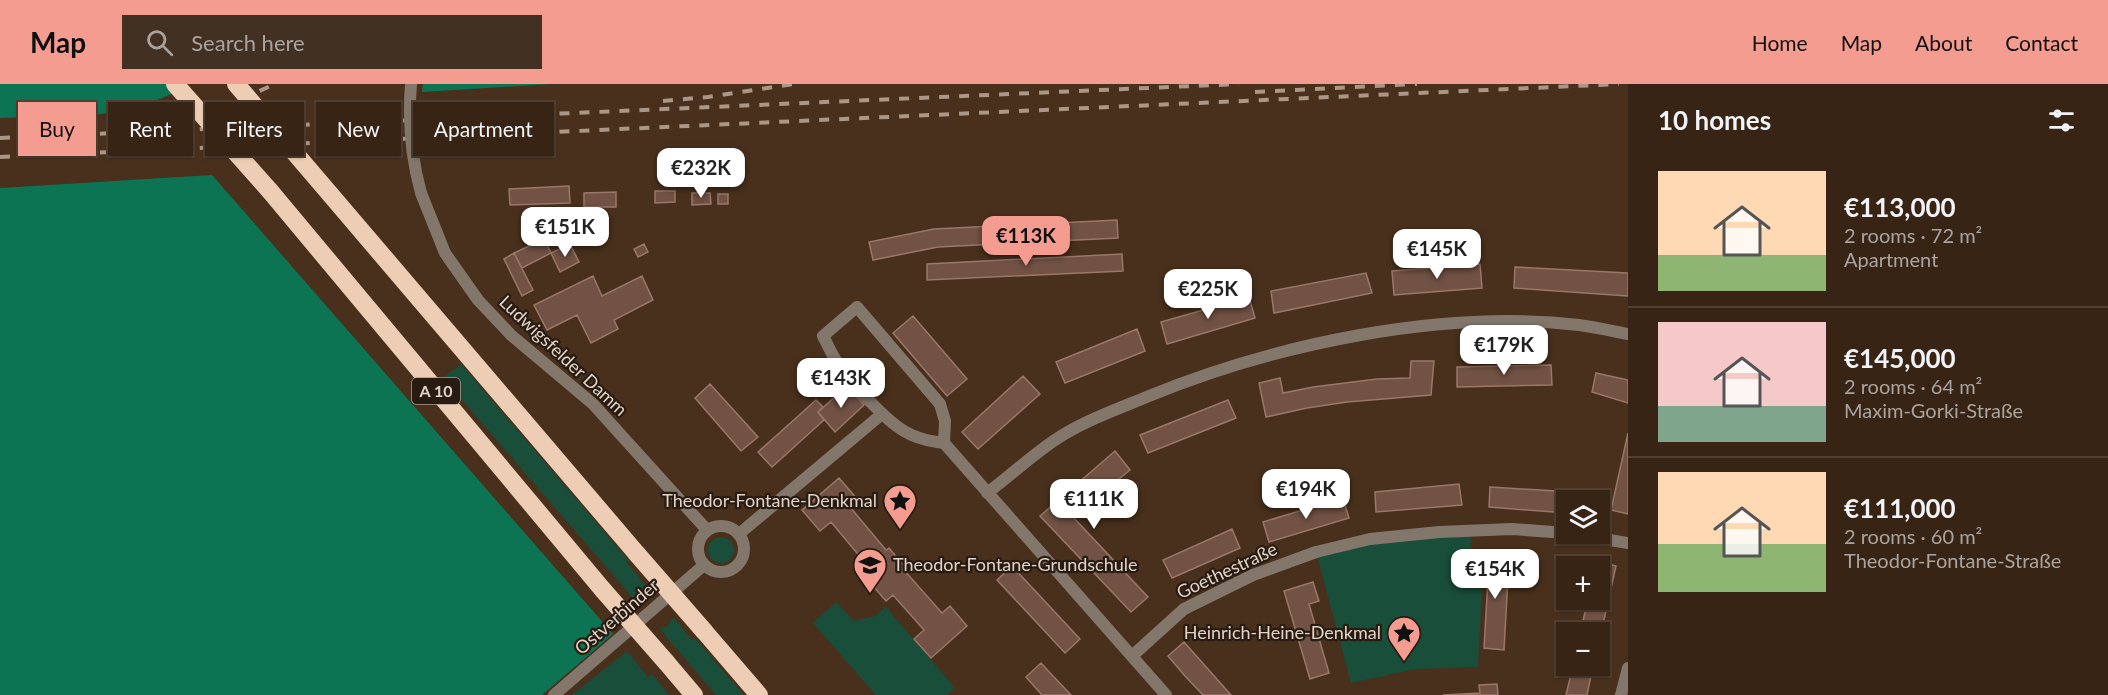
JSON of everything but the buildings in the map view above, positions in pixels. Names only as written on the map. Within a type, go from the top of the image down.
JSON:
[{"type":"highway","name":"A 10","points":[[175,84],[270,191],[603,590],[694,695]]},
{"type":"highway","name":"A 10","points":[[236,84],[759,695]]},
{"type":"street","name":"Ludwigsfelder Damm","points":[[411,84],[411,147],[421,193],[445,253],[478,300],[511,335],[593,404],[707,530]]},
{"type":"street","points":[[944,443],[945,421],[940,404],[857,307],[823,336],[838,364],[882,414],[896,426],[912,435],[927,441],[944,443],[1166,695]]},
{"type":"street","points":[[987,493],[1056,439],[1109,412],[1184,382],[1274,354],[1380,332],[1497,322],[1578,325],[1628,334]]},
{"type":"street","points":[[739,534],[882,414]]},
{"type":"street","points":[[726,526],[739,534],[744,544],[744,551],[741,562],[736,567],[726,572],[718,572],[704,565],[698,547],[700,539],[707,530],[726,526]]},
{"type":"street","name":"Goethestraße","points":[[1132,656],[1184,609],[1253,575],[1316,552],[1370,539],[1439,532],[1512,529],[1556,532]]},
{"type":"street","points":[[1610,540],[1628,543]]},
{"type":"street","name":"Ostverbinder","points":[[554,695],[704,565]]},
{"type":"street","points":[[1621,695],[1628,668]]},
{"type":"green space","points":[[0,84],[175,84],[181,90],[152,102],[108,102],[108,113],[96,115],[96,102],[18,102],[18,117],[0,118]]},
{"type":"green space","points":[[423,84],[550,84],[422,92]]},
{"type":"green space","points":[[212,175],[613,634],[542,695],[0,695],[0,188]]},
{"type":"green space","points":[[461,364],[629,561],[627,563],[648,588],[639,590],[634,599],[443,378]]},
{"type":"green space","points":[[1471,531],[1469,587],[1482,588],[1478,667],[1415,669],[1351,683],[1316,552]]},
{"type":"green space","points":[[721,537],[730,541],[734,550],[730,559],[721,563],[712,559],[708,550],[712,541]]},
{"type":"green space","points":[[836,602],[854,621],[875,616],[886,607],[955,688],[947,695],[876,695],[813,623]]},
{"type":"green space","points":[[673,617],[692,640],[695,638],[744,695],[716,695],[659,628],[667,627]]},
{"type":"green space","points":[[627,651],[648,677],[652,674],[669,695],[572,695]]},
{"type":"railway","points":[[193,118],[210,113],[275,84]]},
{"type":"railway","points":[[663,101],[708,97],[793,84]]},
{"type":"railway","points":[[0,138],[1239,84]]},
{"type":"railway","points":[[1255,92],[1417,84]]},
{"type":"railway","points":[[0,157],[1619,84]]},
{"type":"place","name":"Theodor-Fontane-Denkmal","points":[[900,530]]},
{"type":"place","name":"Theodor-Fontane-Grundschule","points":[[870,594]]},
{"type":"place","name":"Heinrich-Heine-Denkmal","points":[[1404,662]]}]
